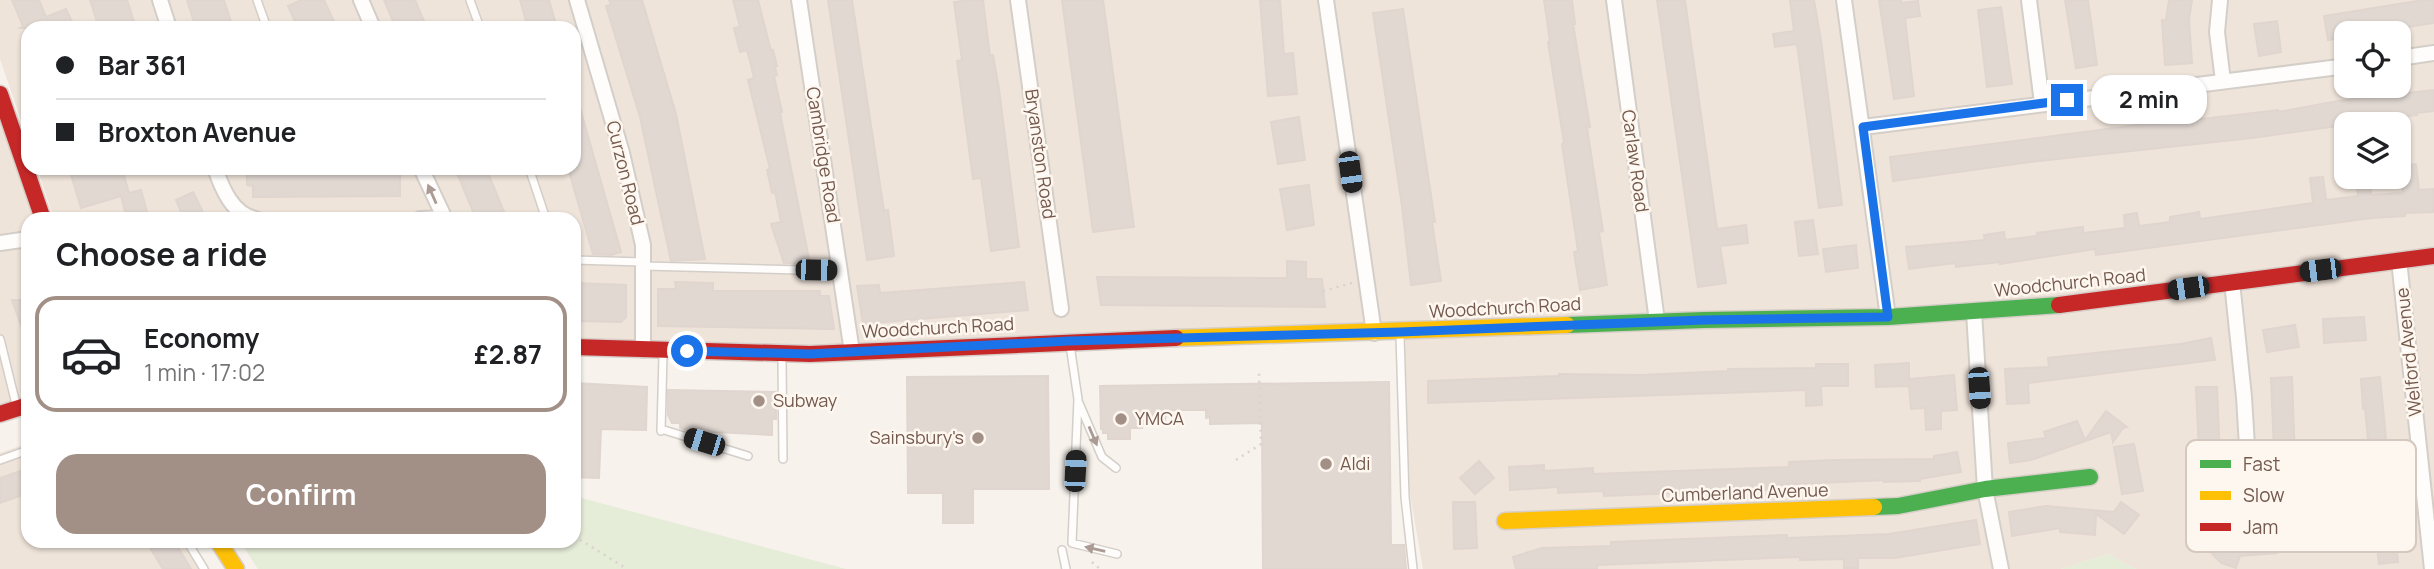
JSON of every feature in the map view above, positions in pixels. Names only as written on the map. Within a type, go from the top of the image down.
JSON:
[{"type":"main road","points":[[0,94],[21,155]]},
{"type":"main road","points":[[28,175],[41,212]]},
{"type":"main road","name":"Woodchurch Road","points":[[581,347],[663,351],[852,352],[1069,341],[1374,333],[1657,321],[1888,317],[2071,304],[2434,257]]},
{"type":"main road","points":[[0,414],[21,405]]},
{"type":"main road","name":"Cumberland Avenue","points":[[1505,521],[1898,506],[1985,489],[2090,477]]},
{"type":"main road","points":[[222,548],[236,569]]},
{"type":"street","points":[[160,0],[167,21]]},
{"type":"street","points":[[362,0],[370,21]]},
{"type":"street","name":"Curzon Road","points":[[577,0],[621,153],[643,244],[643,350]]},
{"type":"street","name":"Cambridge Road","points":[[799,0],[852,352]]},
{"type":"street","name":"Bryanston Road","points":[[1018,0],[1061,309]]},
{"type":"street","points":[[1326,0],[1374,333]]},
{"type":"street","name":"Carlaw Road","points":[[1614,0],[1657,321]]},
{"type":"street","points":[[1844,0],[1888,317]]},
{"type":"street","points":[[2029,0],[2042,103]]},
{"type":"street","points":[[2220,0],[2217,32],[2223,81]]},
{"type":"street","points":[[2411,56],[2434,53]]},
{"type":"street","points":[[1863,127],[2334,68]]},
{"type":"street","points":[[217,175],[234,206],[241,212]]},
{"type":"street","points":[[424,175],[442,212]]},
{"type":"street","points":[[0,243],[21,240]]},
{"type":"street","name":"Welford Avenue","points":[[2399,260],[2432,569]]},
{"type":"street","points":[[2232,282],[2247,440]]},
{"type":"street","points":[[1974,312],[1985,489],[2001,569]]},
{"type":"lane","points":[[257,0],[264,21]]},
{"type":"lane","points":[[470,0],[478,21]]},
{"type":"lane","points":[[531,175],[545,212]]},
{"type":"lane","points":[[581,260],[840,271]]},
{"type":"lane","points":[[1400,332],[1405,497],[1413,569]]},
{"type":"lane","points":[[0,339],[21,396]]},
{"type":"lane","points":[[1069,341],[1078,399],[1072,543],[1117,554]]},
{"type":"lane","points":[[663,351],[661,430],[748,456]]},
{"type":"lane","points":[[782,353],[783,459]]},
{"type":"lane","points":[[1078,399],[1102,457],[1116,467]]},
{"type":"lane","points":[[0,460],[21,452]]},
{"type":"lane","points":[[191,548],[204,569]]},
{"type":"lane","points":[[1062,550],[1066,569]]},
{"type":"path","points":[[1324,291],[1346,283],[1366,281]]},
{"type":"path","points":[[1236,460],[1261,444],[1259,372]]},
{"type":"path","points":[[581,541],[627,569]]},
{"type":"path","points":[[1094,569],[1090,560],[1100,569]]},
{"type":"shaded area","points":[[0,0],[2434,0],[2434,569],[2136,569],[2108,554],[2061,569],[1423,569],[1404,460],[1401,337],[581,348],[581,212],[52,212],[39,175],[581,175],[581,21],[21,21],[21,120],[0,59]]},
{"type":"shaded area","points":[[0,114],[35,212],[21,212],[21,398],[0,407]]},
{"type":"shaded area","points":[[21,446],[21,548],[196,548],[210,569],[0,569],[0,453]]},
{"type":"green space","points":[[581,498],[846,569],[258,569],[244,548],[581,548]]},
{"type":"green space","points":[[2108,554],[2136,569],[2061,569]]},
{"type":"building","points":[[12,0],[39,0],[46,17],[66,9],[72,21],[21,21]]},
{"type":"building","points":[[90,0],[127,0],[134,21],[97,21]]},
{"type":"building","points":[[187,0],[224,0],[231,21],[194,21]]},
{"type":"building","points":[[301,0],[324,0],[334,21],[295,21],[288,6]]},
{"type":"building","points":[[384,0],[415,0],[424,21],[393,21]]},
{"type":"building","points":[[520,0],[549,0],[555,21],[526,21]]},
{"type":"building","points":[[609,0],[642,0],[676,114],[705,259],[671,261],[640,117],[606,6],[611,5]]},
{"type":"building","points":[[733,0],[758,0],[771,51],[773,50],[777,66],[777,75],[774,76],[782,112],[780,113],[810,264],[784,263],[771,224],[781,222],[775,192],[772,193],[767,170],[770,169],[748,80],[754,78],[751,65],[747,50],[740,52],[734,28],[740,27]]},
{"type":"building","points":[[828,0],[852,0],[884,211],[888,210],[894,256],[867,260]]},
{"type":"building","points":[[983,0],[990,56],[993,55],[999,89],[1019,247],[991,251],[981,178],[973,179],[957,61],[962,60],[954,2]]},
{"type":"building","points":[[1062,0],[1103,0],[1134,227],[1093,232]]},
{"type":"building","points":[[1260,0],[1280,0],[1284,54],[1293,53],[1297,94],[1268,96]]},
{"type":"building","points":[[1544,0],[1572,0],[1573,24],[1603,231],[1599,232],[1607,285],[1580,290],[1574,252],[1578,251]]},
{"type":"building","points":[[1657,0],[1685,0],[1717,229],[1746,225],[1748,243],[1720,246],[1726,283],[1698,287]]},
{"type":"building","points":[[1790,0],[1814,0],[1842,205],[1819,208],[1797,44],[1775,47],[1773,34],[1794,31]]},
{"type":"building","points":[[1879,0],[1901,0],[1901,3],[1918,1],[1920,16],[1905,18],[1914,96],[1894,99]]},
{"type":"building","points":[[2065,0],[2088,0],[2097,65],[2076,68]]},
{"type":"building","points":[[2169,0],[2192,0],[2189,19],[2192,63],[2165,65],[2162,20],[2166,20]]},
{"type":"building","points":[[2434,0],[2434,23],[2411,27],[2411,21],[2334,21],[2334,39],[2328,40],[2324,16]]},
{"type":"building","points":[[2001,7],[2012,84],[1987,87],[1978,10]]},
{"type":"building","points":[[1403,9],[1435,222],[1432,222],[1441,281],[1411,285],[1373,13]]},
{"type":"building","points":[[2277,21],[2281,52],[2259,56],[2254,24]]},
{"type":"building","points":[[2434,90],[2434,111],[2411,116],[2411,112],[2334,112],[2334,127],[1893,181],[1890,157],[2146,124],[2278,112],[2364,98],[2411,98],[2411,93]]},
{"type":"building","points":[[581,112],[621,252],[611,255],[593,254],[570,175],[581,175]]},
{"type":"building","points":[[1299,117],[1305,160],[1278,164],[1271,122]]},
{"type":"building","points":[[2416,164],[2419,190],[2434,189],[2434,212],[2405,213],[2405,216],[2372,218],[2096,255],[2095,249],[2000,264],[1956,267],[1955,263],[1909,269],[1906,247],[1985,240],[1984,235],[2004,232],[2005,240],[2083,227],[2083,233],[2125,228],[2124,215],[2137,213],[2139,226],[2170,222],[2170,217],[2199,212],[2200,219],[2313,203],[2310,178],[2323,177],[2326,200],[2358,196],[2357,189],[2371,189],[2371,195],[2403,193],[2403,189],[2411,189],[2411,165]]},
{"type":"building","points":[[71,175],[124,175],[129,193],[141,190],[147,212],[125,212],[121,196],[81,208]]},
{"type":"building","points":[[247,175],[400,175],[400,196],[253,197],[253,186],[247,185]]},
{"type":"building","points":[[458,175],[489,175],[504,212],[473,212]]},
{"type":"building","points":[[1309,185],[1314,225],[1287,230],[1280,189]]},
{"type":"building","points":[[193,192],[202,212],[181,212],[176,200]]},
{"type":"building","points":[[1813,220],[1818,254],[1799,256],[1795,222]]},
{"type":"building","points":[[1856,245],[1858,268],[1826,272],[1823,249]]},
{"type":"building","points":[[1287,261],[1306,262],[1306,279],[1322,279],[1325,307],[1101,305],[1097,277],[1287,278]]},
{"type":"building","points":[[675,282],[713,283],[713,291],[820,291],[820,296],[829,296],[834,329],[658,326],[658,289],[676,289]]},
{"type":"building","points":[[1024,282],[1028,310],[863,324],[857,286],[879,285],[880,293]]},
{"type":"building","points":[[581,283],[626,285],[626,317],[621,322],[581,321]]},
{"type":"building","points":[[12,300],[21,300],[21,325]]},
{"type":"building","points":[[2364,317],[2366,340],[2324,343],[2323,319]]},
{"type":"building","points":[[2295,325],[2299,347],[2267,352],[2263,330]]},
{"type":"building","points":[[2211,338],[2215,360],[2028,383],[2029,403],[2007,404],[2005,369],[2049,367],[2048,358],[2180,344]]},
{"type":"building","points":[[1909,363],[1909,379],[1954,375],[1957,410],[1941,411],[1941,429],[1926,430],[1925,408],[1911,409],[1909,386],[1876,387],[1875,365]]},
{"type":"building","points":[[1816,364],[1848,364],[1848,386],[1821,386],[1822,405],[1806,406],[1806,390],[1428,403],[1428,381],[1559,374],[1641,375],[1728,369],[1816,368]]},
{"type":"building","name":"Sainsbury's","points":[[1048,376],[1049,489],[973,489],[973,523],[943,523],[943,493],[908,493],[907,377]]},
{"type":"building","points":[[2292,377],[2294,440],[2274,440],[2271,378]]},
{"type":"building","points":[[2380,377],[2386,440],[2368,440],[2361,379]]},
{"type":"building","name":"Aldi","points":[[1389,382],[1391,545],[1404,545],[1406,569],[1263,569],[1262,423],[1210,424],[1210,417],[1206,418],[1206,410],[1167,410],[1164,424],[1142,424],[1142,428],[1130,428],[1130,439],[1108,439],[1108,433],[1103,433],[1101,429],[1100,386]]},
{"type":"building","points":[[581,383],[647,387],[646,430],[601,429],[599,478],[581,477]]},
{"type":"building","points":[[2196,387],[2217,387],[2219,440],[2198,440]]},
{"type":"building","points":[[668,390],[776,392],[776,419],[772,419],[772,435],[695,433],[680,428],[680,423],[672,423],[668,415]]},
{"type":"building","points":[[2106,411],[2127,427],[2123,428],[2113,442],[2111,432],[2031,460],[2010,463],[2008,443],[2046,438],[2044,432],[2077,421],[2085,440]]},
{"type":"building","points":[[2134,444],[2143,491],[2122,494],[2114,447]]},
{"type":"building","points":[[1957,452],[1961,472],[1920,481],[1884,480],[1779,485],[1779,489],[1604,496],[1603,491],[1558,493],[1558,487],[1510,490],[1509,467],[1544,465],[1544,471],[1593,468],[1593,474],[1789,467],[1789,462],[1934,459],[1934,456]]},
{"type":"building","points":[[1479,461],[1494,478],[1475,494],[1460,478]]},
{"type":"building","points":[[20,471],[21,495],[0,503],[0,478]]},
{"type":"building","points":[[1453,502],[1475,502],[1477,548],[1454,549]]},
{"type":"building","points":[[2121,502],[2139,515],[2124,534],[2096,514],[2095,535],[2060,532],[2060,528],[2012,536],[2009,512],[2046,506],[2114,512]]},
{"type":"building","points":[[1976,520],[1980,544],[1895,558],[1858,558],[1858,568],[1844,568],[1844,559],[1800,560],[1800,557],[1597,565],[1597,569],[1516,569],[1513,557],[1542,548],[1611,546],[1611,542],[1889,534]]},
{"type":"building","points":[[150,548],[178,548],[191,569],[163,569]]},
{"type":"building","points":[[2210,552],[2277,552],[2240,556],[2236,568],[2221,563]]},
{"type":"building","points":[[2378,552],[2397,552],[2398,562],[2379,564]]},
{"type":"traffic: fast","points":[[1567,325],[1888,317],[2059,305]]},
{"type":"traffic: fast","points":[[1874,507],[1898,506],[1985,489],[2090,477]]},
{"type":"traffic: slow","points":[[1176,338],[1567,325]]},
{"type":"traffic: slow","points":[[1505,521],[1874,507]]},
{"type":"traffic: slow","points":[[222,548],[236,569]]},
{"type":"traffic: jam","points":[[0,94],[21,155]]},
{"type":"traffic: jam","points":[[28,175],[41,212]]},
{"type":"traffic: jam","points":[[2059,305],[2434,256]]},
{"type":"traffic: jam","points":[[581,347],[810,354],[1176,338]]},
{"type":"traffic: jam","points":[[0,414],[21,407]]},
{"type":"place","name":"Subway","points":[[759,401]]},
{"type":"place","name":"YMCA","points":[[1121,419]]},
{"type":"place","name":"Sainsbury's","points":[[978,438]]},
{"type":"place","name":"Aldi","points":[[1326,464]]},
{"type":"route","points":[[687,351],[810,354],[1069,341],[1704,320],[1888,317],[1863,127],[2067,100]]}]
